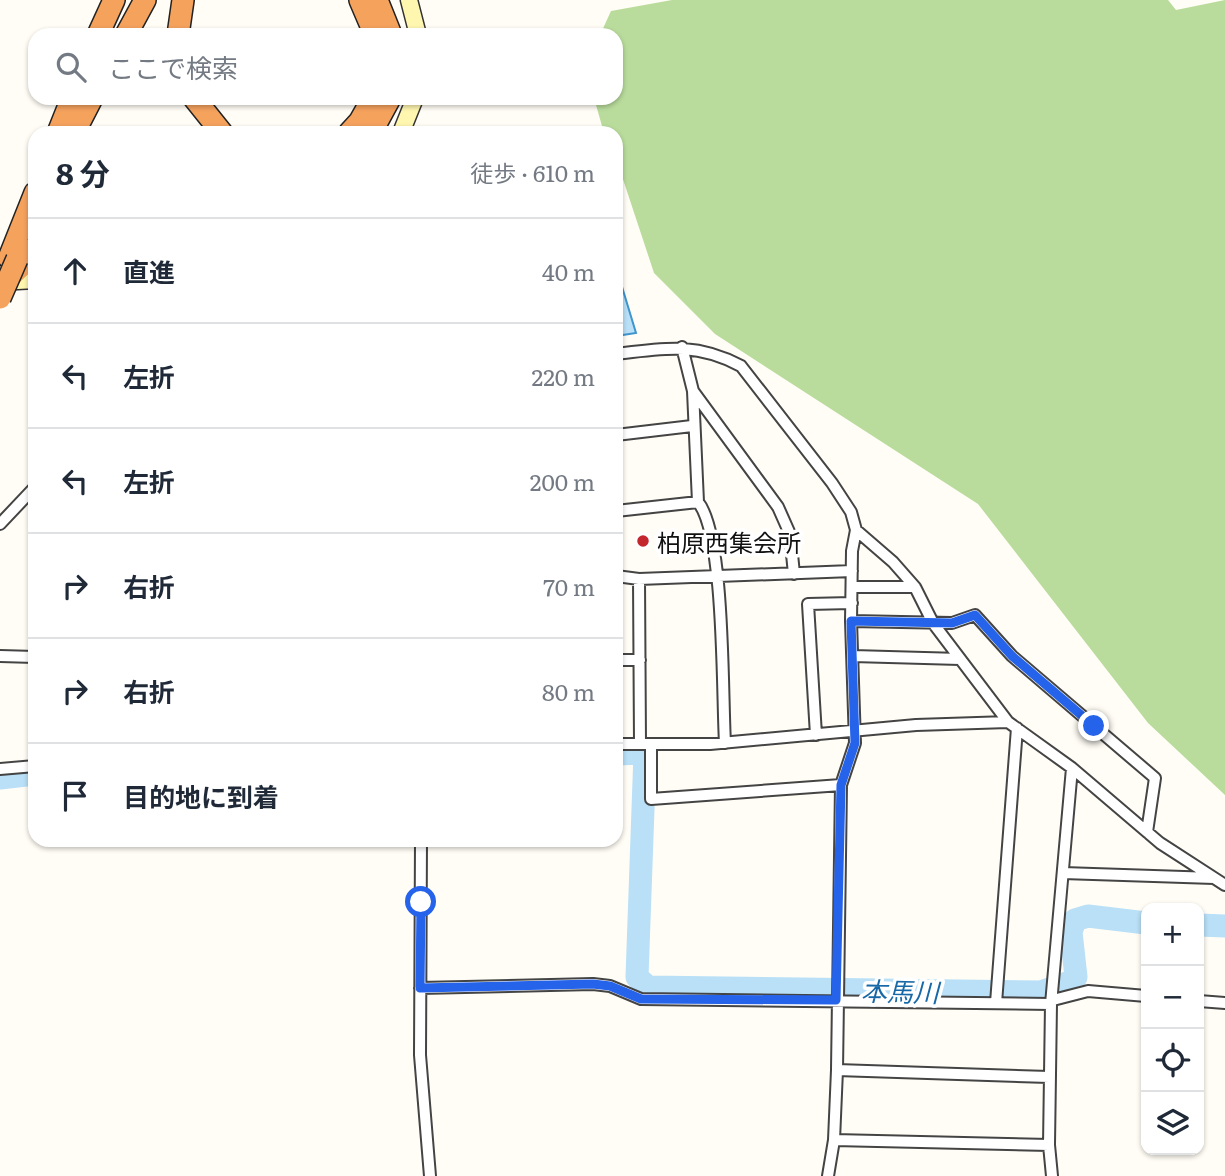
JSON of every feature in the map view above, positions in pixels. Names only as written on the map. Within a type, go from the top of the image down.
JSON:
[{"type":"highway","points":[[101,28],[114,0]]},
{"type":"highway","points":[[130,28],[145,0]]},
{"type":"highway","points":[[179,28],[183,0]]},
{"type":"highway","points":[[360,0],[372,28]]},
{"type":"highway","points":[[377,0],[388,28]]},
{"type":"highway","points":[[61,126],[69,105]]},
{"type":"highway","points":[[78,126],[88,105]]},
{"type":"highway","points":[[200,105],[216,126]]},
{"type":"highway","points":[[355,126],[369,105]]},
{"type":"highway","points":[[374,126],[386,105]]},
{"type":"highway","points":[[14,267],[28,218]]},
{"type":"highway","points":[[0,298],[28,235]]},
{"type":"main road","points":[[409,0],[416,28]]},
{"type":"main road","points":[[404,126],[412,105]]},
{"type":"street","points":[[623,353],[682,347],[723,356],[741,366],[832,483],[851,512],[856,530],[851,621],[855,732],[852,756],[841,785],[837,1070],[834,1140],[828,1176]]},
{"type":"street","points":[[682,347],[693,391],[692,426],[698,502],[704,509],[715,546],[724,743]]},
{"type":"street","points":[[693,391],[778,507],[790,534],[794,574]]},
{"type":"street","points":[[623,434],[692,426]]},
{"type":"street","points":[[0,524],[28,494]]},
{"type":"street","points":[[623,511],[698,502]]},
{"type":"street","points":[[856,530],[893,562],[915,587],[933,623],[1012,725],[1072,768],[1147,832],[1220,882]]},
{"type":"street","points":[[623,577],[639,579],[852,571]]},
{"type":"street","points":[[639,579],[640,660],[651,799],[841,785]]},
{"type":"street","points":[[853,587],[915,587]]},
{"type":"street","points":[[816,736],[808,604],[852,603]]},
{"type":"street","points":[[851,621],[952,623],[975,615],[1012,656],[1155,778],[1147,832]]},
{"type":"street","points":[[0,656],[28,657]]},
{"type":"street","points":[[853,656],[960,659]]},
{"type":"street","points":[[623,660],[640,660]]},
{"type":"street","points":[[623,744],[724,743],[916,725],[1012,725]]},
{"type":"street","points":[[996,999],[1012,725]]},
{"type":"street","points":[[0,769],[28,767]]},
{"type":"street","points":[[1052,1176],[1049,1077],[1052,999],[1072,768]]},
{"type":"street","points":[[421,847],[420,1055],[430,1176]]},
{"type":"street","points":[[1063,873],[1220,882]]},
{"type":"street","points":[[420,988],[593,984],[610,986],[641,999],[1052,999],[1088,991],[1141,996]]},
{"type":"street","points":[[1204,1001],[1225,1003]]},
{"type":"street","points":[[837,1070],[1049,1077]]},
{"type":"street","points":[[834,1140],[1049,1145]]},
{"type":"green space","points":[[672,0],[1168,0],[1176,10],[1225,0],[1225,795],[1148,723],[978,504],[715,334],[654,273],[623,179],[623,126],[602,126],[596,105],[623,105],[623,28],[603,28],[611,11]]},
{"type":"water","points":[[623,290],[636,333],[623,335]]},
{"type":"waterway","name":"本馬川","points":[[623,754],[645,753],[637,977],[648,987],[1041,992],[1073,981],[1076,977],[1071,932],[1075,920],[1088,916],[1141,922]]},
{"type":"waterway","name":"本馬川","points":[[0,778],[28,775]]},
{"type":"waterway","name":"本馬川","points":[[1204,925],[1225,926]]},
{"type":"place","name":"柏原西集会所","points":[[643,541]]},
{"type":"route","points":[[421,902],[420,988],[593,984],[610,986],[641,999],[836,1000],[841,785],[855,743],[851,621],[952,623],[975,615],[1012,656],[1094,726]]}]
